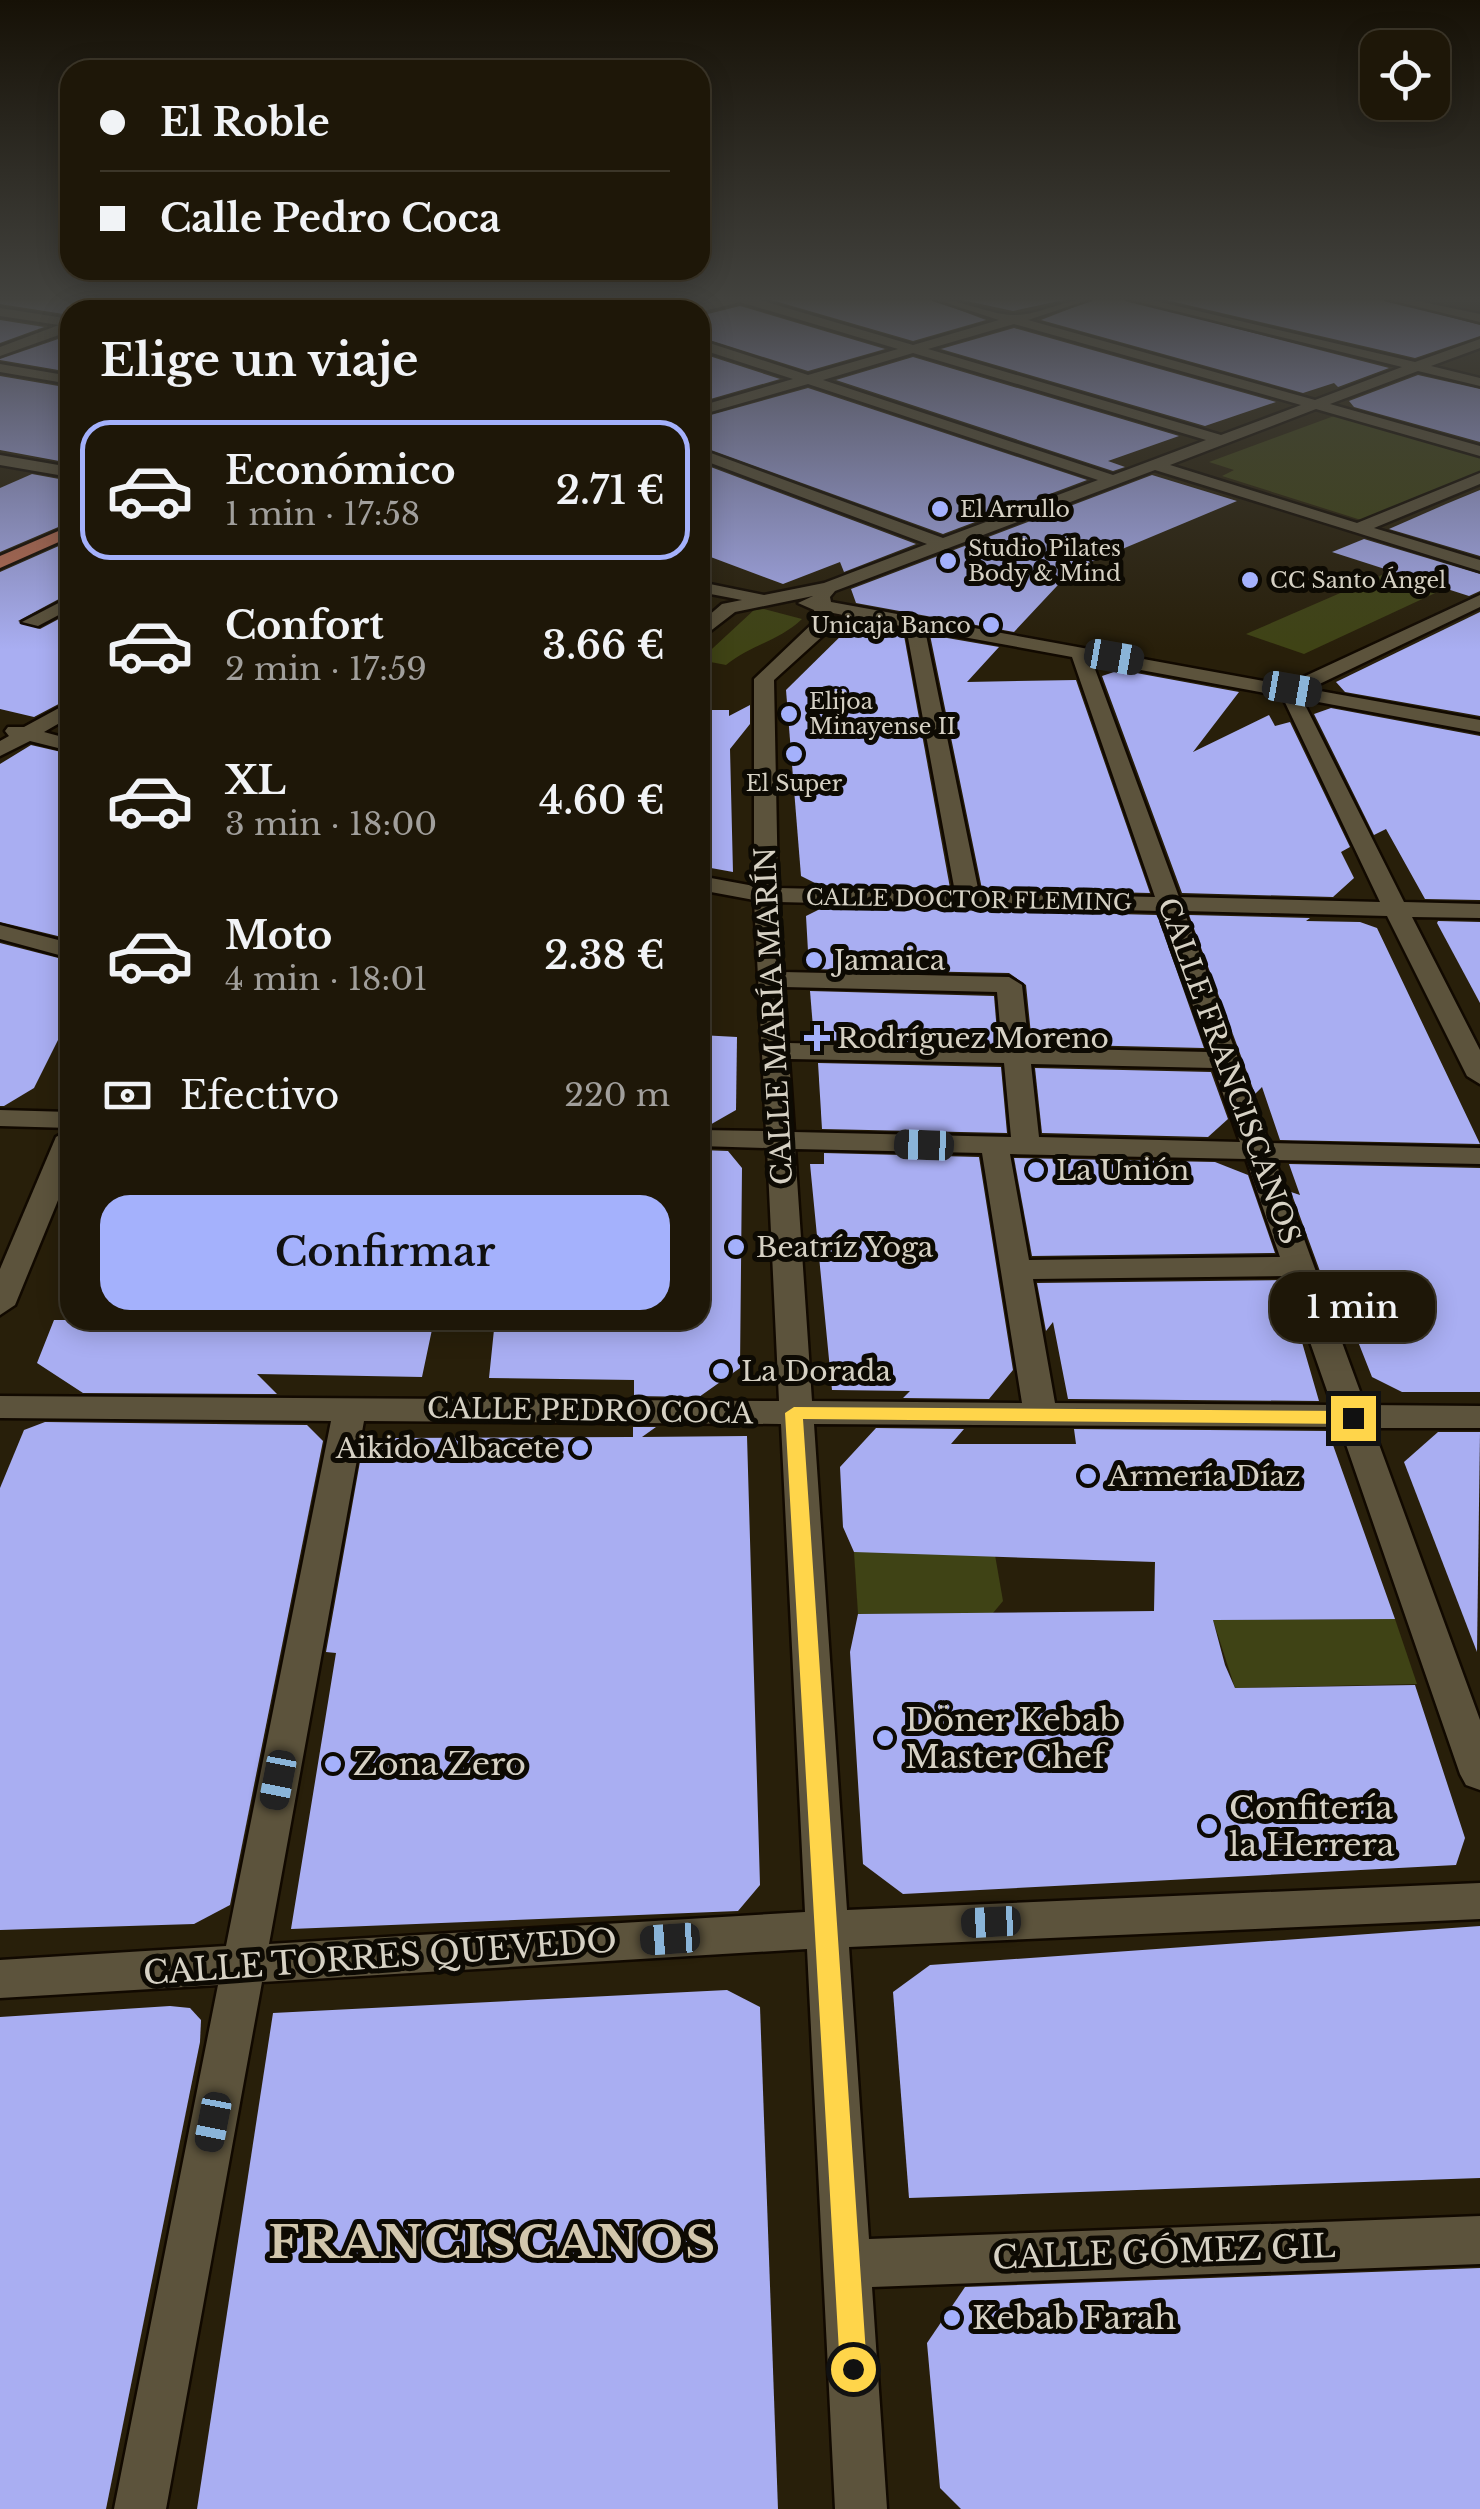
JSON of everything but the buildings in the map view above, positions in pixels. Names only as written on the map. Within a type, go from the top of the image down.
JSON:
[{"type":"main road","points":[[0,546],[60,520]]},
{"type":"main road","points":[[0,563],[60,536]]},
{"type":"street","points":[[916,416],[1113,480]]},
{"type":"street","points":[[1142,416],[1222,440]]},
{"type":"street","points":[[826,596],[943,544],[1283,416]]},
{"type":"street","points":[[1357,416],[1480,451]]},
{"type":"street","points":[[38,466],[60,456]]},
{"type":"street","points":[[710,458],[943,544]]},
{"type":"street","points":[[0,460],[60,470]]},
{"type":"street","points":[[1154,465],[1480,566]]},
{"type":"street","points":[[1359,528],[1480,478]]},
{"type":"street","points":[[710,569],[783,598]]},
{"type":"street","points":[[710,591],[735,602],[826,596],[914,620],[1480,726]]},
{"type":"street","name":"CALLE MARÍA MARÍN","points":[[826,596],[826,620],[820,628],[764,678],[766,895],[862,2509]]},
{"type":"street","points":[[1292,689],[1480,600]]},
{"type":"street","points":[[710,624],[735,602]]},
{"type":"street","points":[[31,622],[60,607]]},
{"type":"street","points":[[914,620],[968,899]]},
{"type":"street","name":"CALLE FRANCISCANOS","points":[[1079,651],[1480,1774]]},
{"type":"street","points":[[1292,689],[1292,703],[1480,1076]]},
{"type":"street","points":[[0,750],[60,714]]},
{"type":"street","points":[[0,728],[60,743]]},
{"type":"street","name":"CALLE DOCTOR FLEMING","points":[[710,885],[766,895],[1480,910]]},
{"type":"street","points":[[0,932],[60,948]]},
{"type":"street","points":[[771,980],[1009,984],[1026,1148]]},
{"type":"street","points":[[776,1051],[1225,1060]]},
{"type":"street","points":[[0,1118],[60,1120]]},
{"type":"street","points":[[710,1138],[1480,1156]]},
{"type":"street","points":[[994,1147],[1040,1413]]},
{"type":"street","points":[[0,1304],[60,1161]]},
{"type":"street","points":[[1015,1270],[1298,1266]]},
{"type":"street","name":"CALLE PEDRO COCA","points":[[0,1406],[1480,1416]]},
{"type":"street","points":[[140,2509],[350,1408]]},
{"type":"street","name":"CALLE TORRES QUEVEDO","points":[[0,1980],[826,1928],[1480,1901]]},
{"type":"street","name":"CALLE GÓMEZ GIL","points":[[847,2264],[1480,2240]]},
{"type":"green space","points":[[1334,416],[1480,457],[1480,471],[1361,520],[1222,476],[1234,470],[1209,462]]},
{"type":"green space","points":[[1391,571],[1446,588],[1304,654],[1246,634]]},
{"type":"green space","points":[[754,610],[802,619],[726,665],[710,662],[710,651]]},
{"type":"green space","points":[[854,1552],[995,1555],[1003,1601],[993,1613],[858,1614]]},
{"type":"green space","points":[[1395,1619],[1417,1684],[1235,1688],[1213,1620]]},
{"type":"place","name":"El Arrullo","points":[[940,509]]},
{"type":"place","name":"Studio Pilates Body & Mind","points":[[948,561]]},
{"type":"place","name":"CC Santo Ángel","points":[[1250,580]]},
{"type":"place","name":"Unicaja Banco","points":[[991,625]]},
{"type":"place","name":"Elijoa Minayense II","points":[[789,714]]},
{"type":"place","name":"El Super","points":[[794,754]]},
{"type":"place","name":"Jamaica","points":[[814,960]]},
{"type":"place","name":"Rodríguez Moreno","points":[[817,1038]]},
{"type":"place","name":"La Unión","points":[[1036,1170]]},
{"type":"place","name":"Beatríz Yoga","points":[[736,1247]]},
{"type":"place","name":"La Dorada","points":[[721,1371]]},
{"type":"place","name":"Aikido Albacete","points":[[580,1448]]},
{"type":"place","name":"Armería Díaz","points":[[1088,1476]]},
{"type":"place","name":"Döner Kebab Master Chef","points":[[885,1738]]},
{"type":"place","name":"Zona Zero","points":[[333,1764]]},
{"type":"place","name":"Confitería la Herrera","points":[[1209,1826]]},
{"type":"place","name":"Kebab Farah","points":[[952,2318]]},
{"type":"district","name":"FRANCISCANOS","points":[[493,2242]]},
{"type":"route","points":[[853,2369],[794,1413],[1353,1418]]}]
